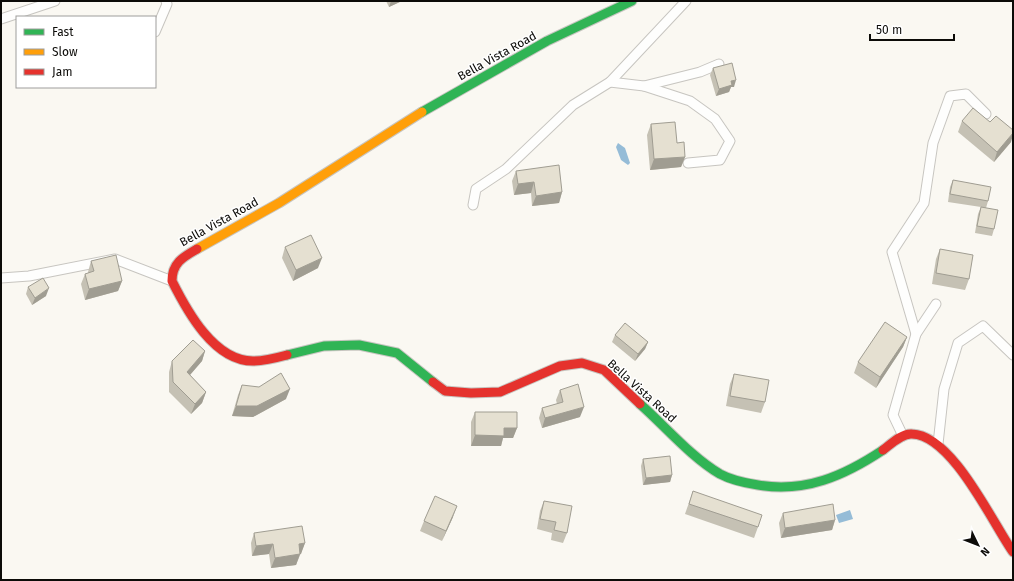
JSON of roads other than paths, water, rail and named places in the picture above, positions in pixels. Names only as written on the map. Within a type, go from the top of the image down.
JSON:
[{"type":"street","points":[[1,19],[55,1]]},
{"type":"street","points":[[156,30],[167,4],[166,1]]},
{"type":"street","name":"Bella Vista Road","points":[[632,1],[547,41],[413,117],[279,203],[180,258],[172,273],[172,281],[205,335],[214,344],[235,357],[252,361],[266,360],[324,346],[359,346],[397,353],[445,391],[471,393],[500,392],[560,366],[573,363],[594,365],[604,370],[700,459],[722,474],[740,481],[775,487],[818,484],[833,479],[902,436]]},
{"type":"street","points":[[472,205],[476,189],[506,169],[573,105],[610,82],[686,1]]},
{"type":"street","points":[[644,86],[700,72],[719,64]]},
{"type":"street","points":[[610,82],[644,86],[690,101],[715,119],[730,141],[720,160],[688,163]]},
{"type":"street","points":[[916,334],[892,252],[924,203],[933,143],[950,96],[966,94],[986,114]]},
{"type":"street","points":[[1,278],[28,276],[115,259],[172,281]]},
{"type":"street","points":[[936,304],[916,334],[893,416],[902,436],[914,433],[938,444],[958,465],[1013,552]]},
{"type":"street","points":[[938,444],[944,389],[958,343],[983,326],[1013,355]]},
{"type":"water","points":[[618,143],[625,148],[630,163],[628,165],[621,160],[616,147]]},
{"type":"water","points":[[850,510],[853,519],[839,523],[836,515]]}]
